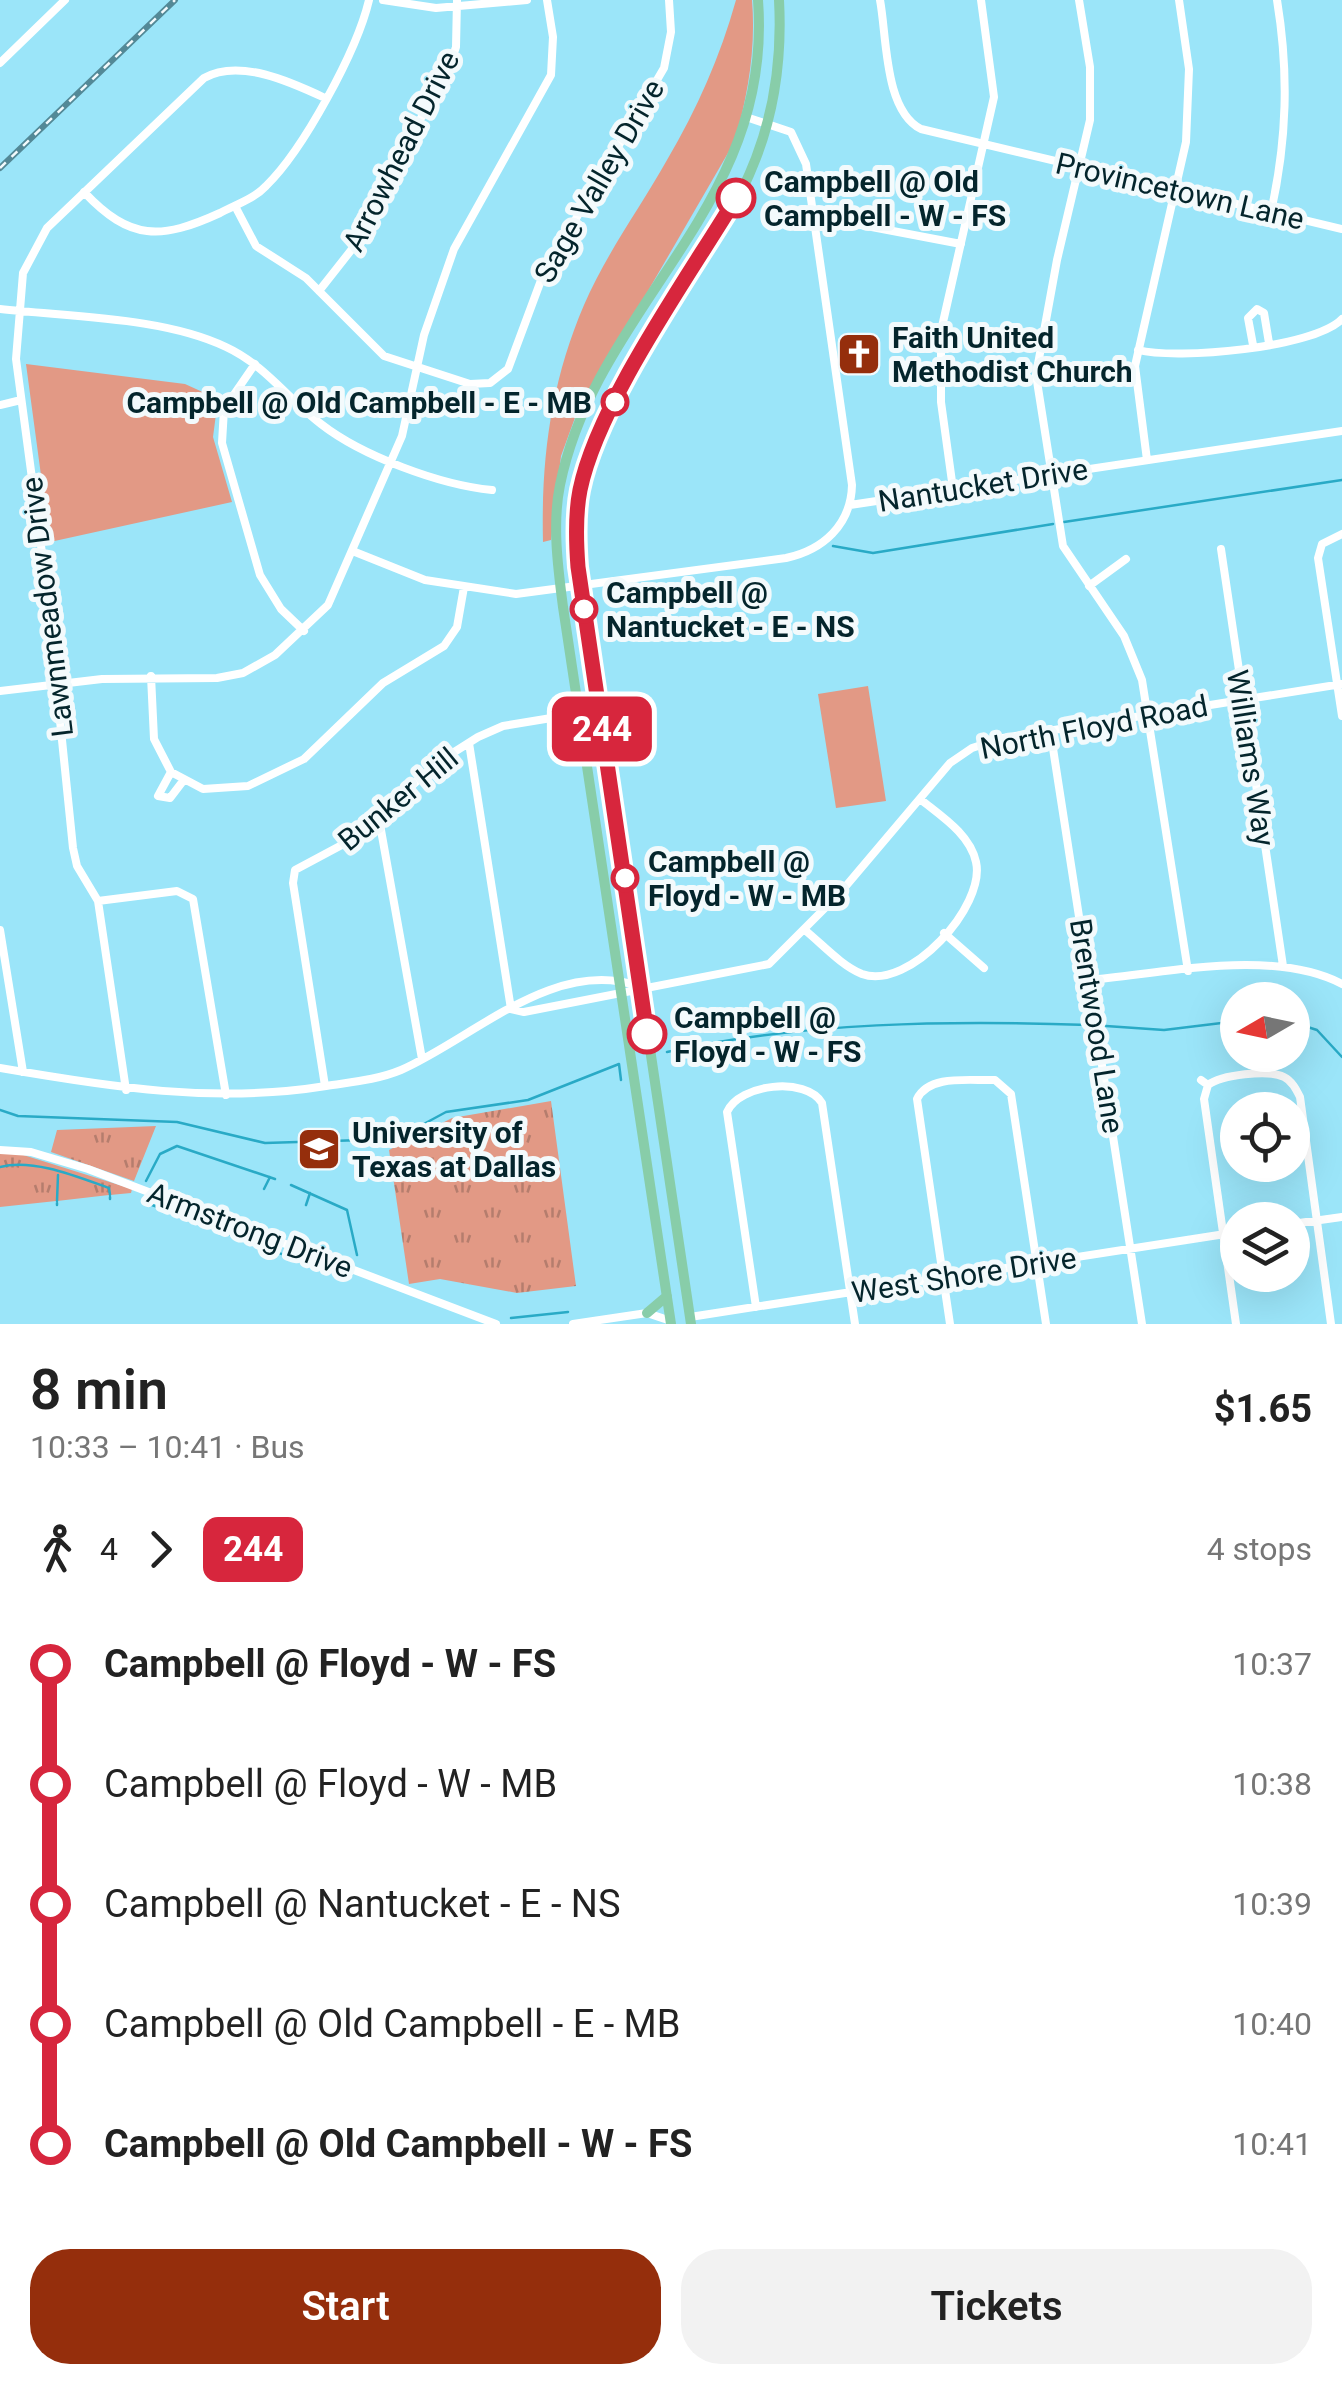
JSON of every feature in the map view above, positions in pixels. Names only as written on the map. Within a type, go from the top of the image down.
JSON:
[{"type":"main road","points":[[686,1315],[671,1323],[561,590],[558,500],[571,445],[592,396],[718,189],[748,118],[758,85],[758,0]]},
{"type":"main road","points":[[686,1315],[581,587],[576,519],[592,452],[620,393],[742,188],[778,82],[779,0]]},
{"type":"main road","points":[[668,270],[686,282]]},
{"type":"main road","points":[[571,445],[592,452]]},
{"type":"main road","points":[[605,882],[625,879]]},
{"type":"main road","points":[[667,1296],[686,1315]]},
{"type":"main road","points":[[647,1313],[667,1296]]},
{"type":"street","points":[[0,63],[65,0]]},
{"type":"street","points":[[84,192],[116,221],[150,232],[188,227],[235,206],[273,178],[348,60],[369,0]]},
{"type":"street","points":[[383,0],[457,4],[527,0]]},
{"type":"street","points":[[0,691],[56,682],[150,676],[217,678],[243,673],[275,655],[304,631],[339,589],[394,460],[416,367],[454,249],[551,75],[553,37],[547,0]]},
{"type":"street","name":"Sage Valley Drive","points":[[235,206],[256,246],[319,291],[374,349],[416,367],[477,384],[496,379],[508,369],[551,258],[664,68],[671,32],[669,0]]},
{"type":"street","name":"Provincetown Lane","points":[[880,0],[903,114],[921,129],[1342,229]]},
{"type":"street","points":[[953,489],[941,402],[940,353],[994,97],[981,0]]},
{"type":"street","points":[[1080,0],[1091,84],[1090,120],[1036,367],[1063,546],[1131,651],[1147,714],[1188,971]]},
{"type":"street","points":[[1147,460],[1135,373],[1189,117],[1189,69],[1179,0]]},
{"type":"street","points":[[1271,212],[1282,164],[1287,104],[1277,0]]},
{"type":"street","name":"Arrowhead Drive","points":[[319,291],[356,244],[386,179],[448,71],[456,46],[457,4]]},
{"type":"street","name":"Lawnmeadow Drive","points":[[126,1090],[98,900],[75,857],[20,400],[17,311],[29,256],[47,228],[212,73],[237,70],[292,83],[324,98]]},
{"type":"street","points":[[748,118],[790,132],[800,146],[850,464],[850,505]]},
{"type":"street","points":[[814,216],[961,244]]},
{"type":"street","points":[[0,309],[183,331],[231,349],[255,364],[326,428],[443,480],[492,490]]},
{"type":"street","points":[[1253,345],[1248,318],[1256,309],[1264,313],[1269,343]]},
{"type":"street","points":[[1138,350],[1173,356],[1269,343],[1321,335],[1342,319]]},
{"type":"street","points":[[255,364],[224,409],[222,443],[260,574],[280,609],[304,631]]},
{"type":"street","points":[[0,404],[20,400]]},
{"type":"street","name":"Nantucket Drive","points":[[354,552],[425,580],[516,594],[561,590],[796,556],[826,541],[840,526],[850,505],[1342,430]]},
{"type":"street","points":[[1342,534],[1322,544],[1318,558],[1342,716]]},
{"type":"street","name":"Williams Way","points":[[1221,550],[1283,966]]},
{"type":"street","points":[[1089,586],[1126,559]]},
{"type":"street","points":[[150,676],[154,739],[172,772],[204,789],[236,788],[272,778],[304,759],[383,683],[444,646],[457,626],[464,587]]},
{"type":"street","name":"North Floyd Road","points":[[511,1009],[524,1012],[640,987],[757,969],[784,952],[806,931],[950,763],[972,748],[1050,729],[1340,684]]},
{"type":"street","name":"Bunker Hill","points":[[325,1086],[293,874],[379,819],[437,763],[469,742],[503,726],[600,710]]},
{"type":"street","name":"Brentwood Lane","points":[[1050,729],[1142,1324]]},
{"type":"street","points":[[469,742],[511,1009]]},
{"type":"street","points":[[172,772],[159,788],[158,796],[170,798],[183,781]]},
{"type":"street","points":[[806,931],[860,973],[878,976],[912,968],[944,933],[972,897],[977,866],[962,834],[920,799]]},
{"type":"street","points":[[379,819],[422,1059]]},
{"type":"street","points":[[98,900],[177,891],[187,893],[196,903],[226,1096]]},
{"type":"street","points":[[0,930],[23,1072]]},
{"type":"street","points":[[944,933],[984,968]]},
{"type":"street","points":[[1090,980],[1283,966],[1305,969],[1342,984]]},
{"type":"street","name":"North Floyd Road","points":[[0,1068],[126,1090],[226,1096],[325,1086],[386,1075],[422,1059],[538,993],[619,980],[640,987]]},
{"type":"street","points":[[1220,1202],[1204,1083],[1272,1074],[1294,1085],[1302,1106],[1331,1324]]},
{"type":"street","points":[[950,1324],[917,1099],[922,1088],[932,1083],[995,1080],[1011,1094],[1046,1324]]},
{"type":"street","points":[[756,1307],[727,1112],[746,1092],[791,1087],[811,1091],[824,1112],[854,1324]]},
{"type":"street","name":"Armstrong Drive","points":[[0,1150],[31,1152],[68,1162],[496,1324]]},
{"type":"street","points":[[1310,1221],[1342,1217]]},
{"type":"street","name":"West Shore Drive","points":[[686,1315],[1220,1235]]},
{"type":"street","points":[[1232,1292],[1236,1324]]},
{"type":"street","points":[[572,1324],[647,1313],[671,1323]]},
{"type":"green space","points":[[736,0],[752,0],[753,36],[747,89],[735,141],[576,415],[561,456],[551,540],[543,542],[550,421],[573,334],[602,268],[698,102]]},
{"type":"green space","points":[[26,364],[185,384],[218,399],[213,437],[232,502],[50,542]]},
{"type":"green space","points":[[868,686],[886,801],[836,808],[818,694]]},
{"type":"green space","points":[[551,1101],[576,1286],[517,1293],[440,1279],[409,1284],[389,1150],[452,1118]]},
{"type":"green space","points":[[156,1126],[134,1181],[51,1152],[57,1130]]},
{"type":"green space","points":[[17,1153],[132,1189],[131,1193],[110,1195],[109,1189],[109,1195],[57,1201],[56,1195],[56,1201],[0,1207],[0,1154]]},
{"type":"waterway","points":[[1064,522],[1342,480]]},
{"type":"waterway","points":[[833,546],[873,553],[1053,524]]},
{"type":"waterway","points":[[1106,1026],[1164,1030],[1220,1023]]},
{"type":"waterway","points":[[667,1052],[771,1034],[877,1025],[1089,1025]]},
{"type":"waterway","points":[[1310,1028],[1317,1030],[1342,1057]]},
{"type":"waterway","points":[[0,1110],[18,1116],[177,1122],[265,1143],[396,1139],[446,1112],[528,1100],[619,1064],[621,1080]]},
{"type":"waterway","points":[[146,1181],[160,1154],[177,1146],[275,1179]]},
{"type":"waterway","points":[[0,1167],[27,1165],[55,1170],[109,1188],[110,1195]]},
{"type":"waterway","points":[[57,1201],[58,1175]]},
{"type":"waterway","points":[[264,1189],[270,1177]]},
{"type":"waterway","points":[[291,1185],[347,1210],[357,1255]]},
{"type":"waterway","points":[[306,1205],[310,1193]]},
{"type":"waterway","points":[[152,1205],[169,1211]]},
{"type":"waterway","points":[[184,1217],[308,1264]]},
{"type":"waterway","points":[[511,1318],[568,1312]]},
{"type":"railway","points":[[0,168],[175,0]]},
{"type":"bus line","name":"244","points":[[647,1034],[578,567],[576,519],[583,478],[610,412],[736,198]]},
{"type":"place","name":"Campbell @ Old Campbell - W - FS","points":[[736,198]]},
{"type":"place","name":"Faith United Methodist Church","points":[[859,354]]},
{"type":"place","name":"Campbell @ Old Campbell - E - MB","points":[[615,402]]},
{"type":"place","name":"Campbell @ Nantucket - E - NS","points":[[584,609]]},
{"type":"place","name":"Campbell @ Floyd - W - MB","points":[[625,878]]},
{"type":"place","name":"Campbell @ Floyd - W - FS","points":[[647,1034]]},
{"type":"place","name":"University of Texas at Dallas","points":[[319,1149]]}]
